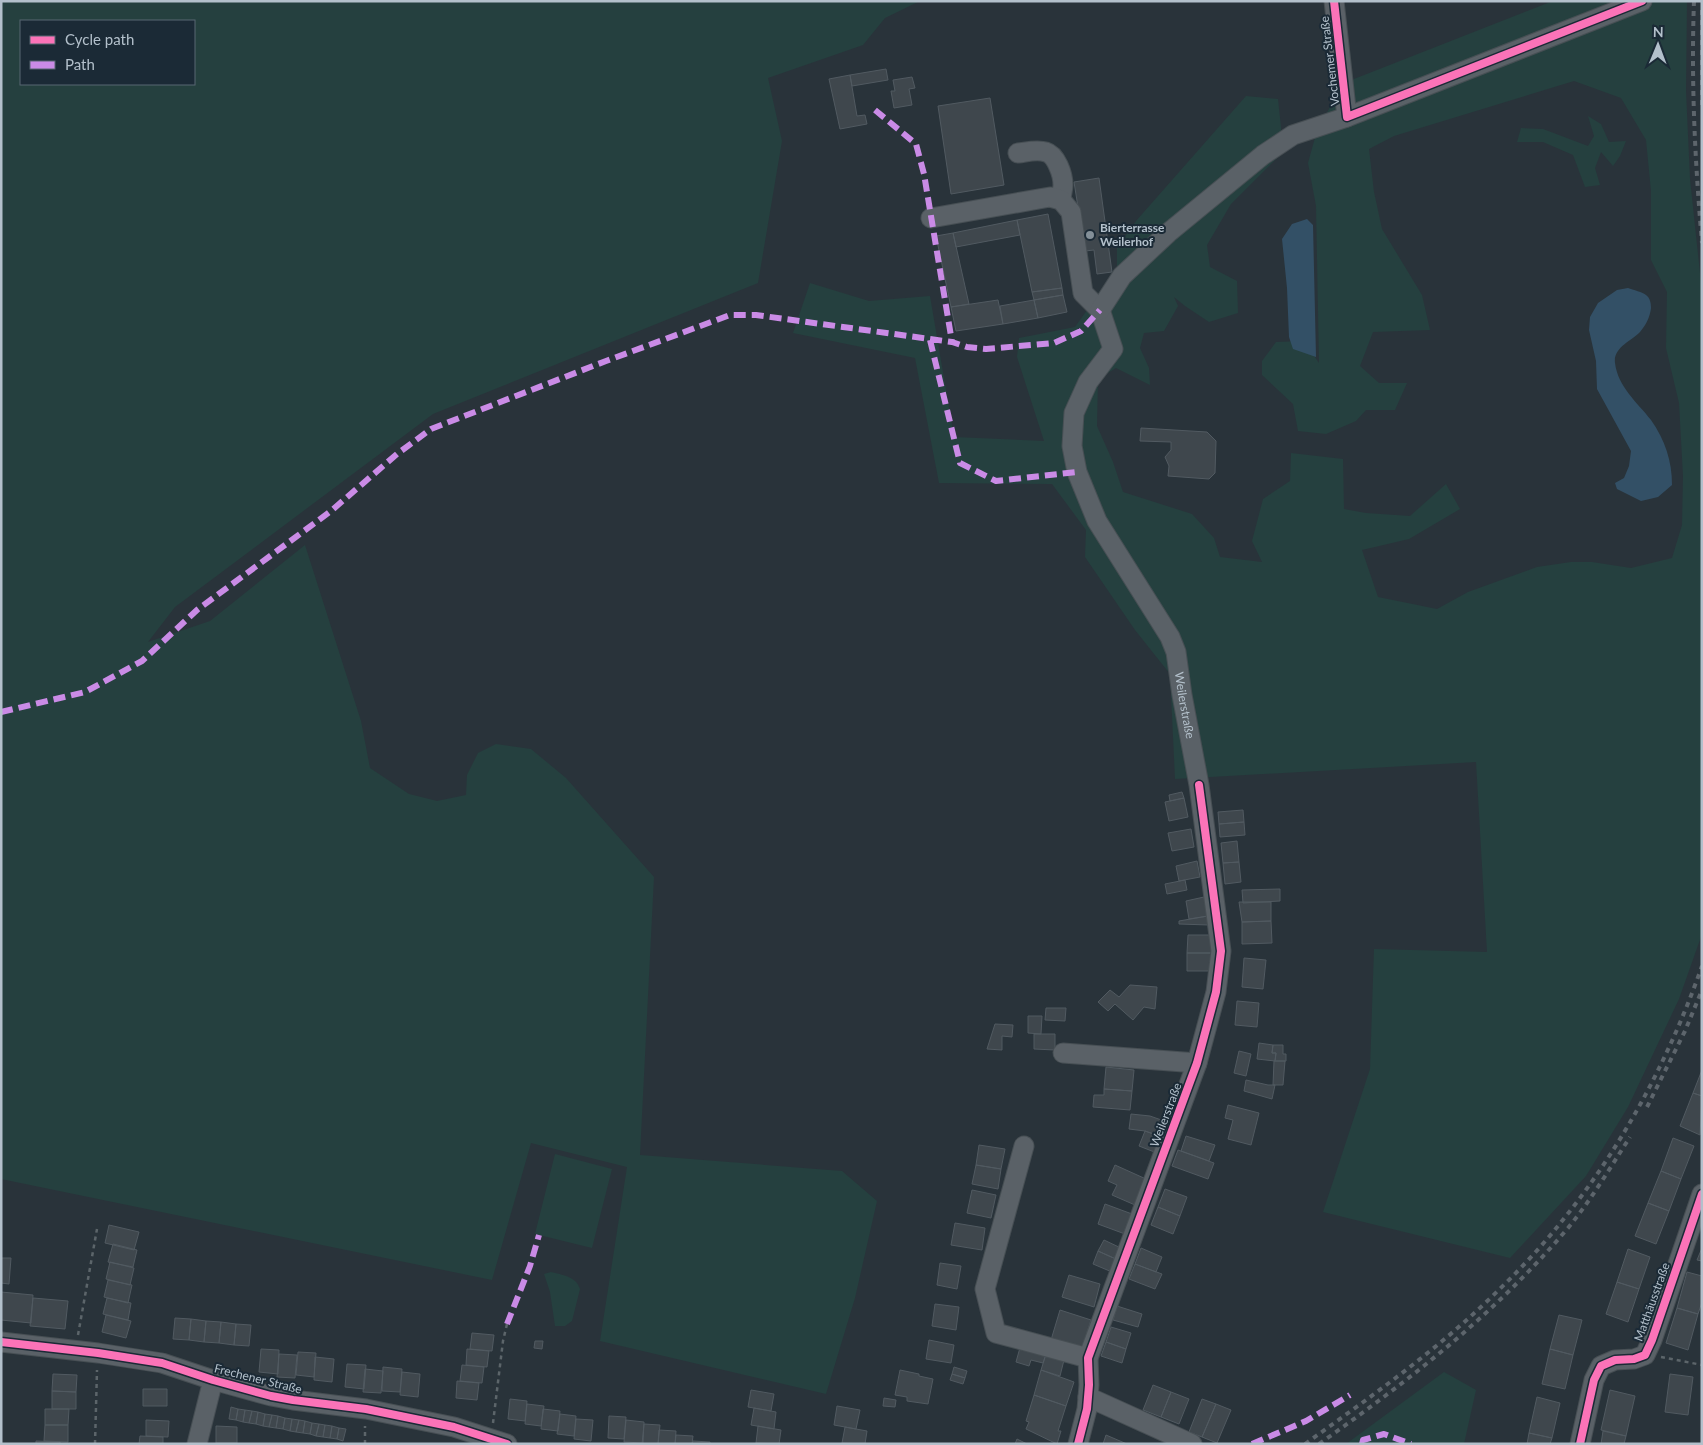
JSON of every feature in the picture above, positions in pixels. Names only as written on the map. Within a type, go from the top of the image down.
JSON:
[{"type":"street","name":"Vochemer Straße","points":[[1334,1],[1347,117]]},
{"type":"street","points":[[931,218],[1050,197],[1061,200],[1071,212],[1082,293],[1100,310],[1122,276],[1168,233],[1263,155],[1292,135],[1347,117],[1642,1]]},
{"type":"street","points":[[1018,153],[1038,150],[1048,152],[1059,167],[1064,184],[1061,200]]},
{"type":"street","name":"Weilerstraße","points":[[1078,1444],[1087,1409],[1088,1358],[1197,1063],[1216,992],[1221,951],[1199,785],[1176,652],[1170,637],[1097,521],[1077,472],[1072,446],[1074,413],[1088,382],[1113,349],[1100,310]]},
{"type":"street","points":[[1064,1053],[1197,1063]]},
{"type":"street","points":[[1024,1146],[985,1289],[996,1333],[1088,1358]]},
{"type":"street","name":"Matthäusstraße","points":[[1580,1444],[1594,1380],[1601,1366],[1615,1360],[1634,1359],[1645,1355],[1652,1340],[1702,1194]]},
{"type":"street","name":"Frechener Straße","points":[[1,1342],[98,1353],[162,1363],[271,1396],[366,1409],[454,1427],[499,1441]]},
{"type":"street","points":[[197,1444],[213,1380]]},
{"type":"street","points":[[1088,1397],[1192,1444]]},
{"type":"path","points":[[76,1351],[97,1229]]},
{"type":"path","points":[[499,1441],[503,1341],[507,1324]]},
{"type":"path","points":[[95,1444],[98,1353]]},
{"type":"path","points":[[1645,1355],[1702,1365]]},
{"type":"green space","points":[[1,1],[920,1],[885,18],[863,45],[768,78],[782,141],[758,283],[433,414],[175,607],[148,642],[210,621],[305,545],[361,721],[370,768],[409,794],[437,801],[466,795],[467,775],[478,753],[496,744],[531,749],[566,778],[654,877],[640,1155],[842,1171],[877,1201],[855,1298],[826,1394],[600,1341],[627,1167],[531,1143],[492,1280],[1,1179]]},
{"type":"green space","points":[[1553,1],[1687,1],[1686,91],[1690,179],[1702,292],[1702,934],[1679,999],[1628,1107],[1586,1176],[1510,1258],[1323,1212],[1370,1069],[1374,949],[1487,952],[1476,762],[1175,779],[1170,674],[1135,630],[1085,557],[1086,530],[1052,484],[939,483],[915,358],[793,333],[810,283],[869,301],[930,296],[954,437],[1044,441],[1017,357],[1019,338],[1075,327],[1090,306],[1117,278],[1117,248],[1136,221],[1246,96],[1278,99],[1281,154],[1231,204],[1207,245],[1210,267],[1237,281],[1238,313],[1209,322],[1174,297],[1178,306],[1164,331],[1144,333],[1140,348],[1149,368],[1150,385],[1116,368],[1098,379],[1097,426],[1113,462],[1123,492],[1192,514],[1214,538],[1220,557],[1262,562],[1252,541],[1263,499],[1290,481],[1291,453],[1343,459],[1344,509],[1366,513],[1410,516],[1446,484],[1460,509],[1409,539],[1362,550],[1378,597],[1437,609],[1468,592],[1537,567],[1571,562],[1592,562],[1631,568],[1672,558],[1682,525],[1683,476],[1679,403],[1666,348],[1667,292],[1651,260],[1651,191],[1646,140],[1621,98],[1574,81],[1394,136],[1369,149],[1374,192],[1382,229],[1422,295],[1430,330],[1373,332],[1360,366],[1379,383],[1407,383],[1395,410],[1366,410],[1356,421],[1326,434],[1298,431],[1293,404],[1262,375],[1262,361],[1276,342],[1304,341],[1319,363],[1316,206],[1308,163],[1316,134],[1334,99],[1354,79]]},
{"type":"green space","points":[[1588,116],[1601,124],[1609,142],[1626,141],[1620,156],[1613,166],[1601,152],[1595,168],[1600,185],[1585,187],[1573,155],[1543,142],[1517,142],[1521,128],[1543,129],[1588,146],[1594,136]]},
{"type":"green space","points":[[555,1154],[612,1169],[592,1248],[535,1234]]},
{"type":"green space","points":[[551,1272],[572,1279],[580,1289],[572,1321],[565,1326],[555,1326],[550,1292],[544,1274]]},
{"type":"green space","points":[[1444,1372],[1476,1390],[1464,1444],[1346,1444]]},
{"type":"water","points":[[1307,219],[1313,225],[1316,357],[1293,349],[1289,337],[1282,239],[1292,224]]},
{"type":"water","points":[[1628,288],[1646,295],[1650,301],[1651,308],[1646,324],[1617,353],[1615,363],[1617,372],[1624,387],[1651,420],[1660,435],[1667,451],[1672,476],[1672,485],[1658,497],[1641,501],[1617,489],[1615,483],[1624,478],[1629,466],[1631,451],[1597,389],[1596,361],[1589,330],[1590,317],[1598,303],[1617,290]]},
{"type":"building","points":[[886,69],[888,80],[852,86],[850,75]]},
{"type":"building","points":[[850,75],[857,116],[865,115],[867,124],[840,129],[829,79]]},
{"type":"building","points":[[912,77],[915,88],[909,89],[912,105],[894,108],[891,91],[895,91],[893,80]]},
{"type":"building","points":[[990,98],[1004,185],[951,194],[938,106]]},
{"type":"building","points":[[1099,178],[1112,272],[1097,274],[1094,250],[1085,251],[1074,182]]},
{"type":"building","points":[[1048,214],[1062,288],[1032,292],[1017,220]]},
{"type":"building","points":[[1017,220],[1020,235],[956,247],[953,233]]},
{"type":"building","points":[[953,233],[969,304],[951,307],[936,236]]},
{"type":"building","points":[[1062,288],[1063,295],[1034,300],[1032,292]]},
{"type":"building","points":[[1063,295],[1067,312],[1038,318],[1034,300]]},
{"type":"building","points":[[998,300],[1003,324],[956,331],[951,307]]},
{"type":"building","points":[[1034,300],[1038,318],[1003,324],[1000,306]]},
{"type":"building","points":[[1141,428],[1207,432],[1216,441],[1215,473],[1209,479],[1168,476],[1169,466],[1165,457],[1171,450],[1171,442],[1140,441]]},
{"type":"building","points":[[1182,792],[1184,798],[1170,801],[1169,795]]},
{"type":"building","points":[[1184,798],[1188,817],[1169,821],[1165,802]]},
{"type":"building","points":[[1243,810],[1244,822],[1219,824],[1218,812]]},
{"type":"building","points":[[1244,822],[1245,835],[1220,837],[1219,824]]},
{"type":"building","points":[[1191,829],[1194,847],[1172,851],[1168,833]]},
{"type":"building","points":[[1237,841],[1239,862],[1223,863],[1221,843]]},
{"type":"building","points":[[1197,861],[1200,877],[1179,881],[1176,866]]},
{"type":"building","points":[[1239,862],[1241,882],[1225,884],[1223,863]]},
{"type":"building","points":[[1185,880],[1187,890],[1167,894],[1165,884]]},
{"type":"building","points":[[1280,889],[1280,901],[1243,903],[1242,890]]},
{"type":"building","points":[[1204,897],[1208,916],[1189,919],[1186,901]]},
{"type":"building","points":[[1239,902],[1271,902],[1271,921],[1242,922]]},
{"type":"building","points":[[1208,916],[1209,925],[1179,924],[1179,921]]},
{"type":"building","points":[[1271,921],[1272,943],[1242,944],[1242,922]]},
{"type":"building","points":[[1188,935],[1213,935],[1212,953],[1187,953]]},
{"type":"building","points":[[1187,953],[1212,953],[1212,971],[1187,971]]},
{"type":"building","points":[[1244,958],[1266,960],[1263,989],[1242,987]]},
{"type":"building","points":[[1130,985],[1157,987],[1155,1009],[1144,1007],[1133,1020],[1115,1004],[1108,1011],[1098,1002],[1110,990],[1119,997]]},
{"type":"building","points":[[1237,1001],[1259,1003],[1257,1027],[1235,1025]]},
{"type":"building","points":[[1046,1008],[1066,1008],[1065,1021],[1045,1020]]},
{"type":"building","points":[[1028,1016],[1042,1016],[1041,1034],[1028,1033]]},
{"type":"building","points":[[995,1024],[1013,1025],[1012,1037],[1002,1036],[1002,1050],[987,1049]]},
{"type":"building","points":[[1034,1034],[1055,1034],[1055,1050],[1034,1049]]},
{"type":"building","points":[[1259,1043],[1273,1045],[1272,1053],[1276,1053],[1275,1061],[1257,1059]]},
{"type":"building","points":[[1273,1045],[1283,1045],[1283,1054],[1286,1054],[1286,1061],[1275,1061],[1276,1053],[1272,1053]]},
{"type":"building","points":[[1239,1051],[1251,1054],[1246,1076],[1234,1073]]},
{"type":"building","points":[[1274,1061],[1285,1061],[1283,1085],[1273,1085]]},
{"type":"building","points":[[1106,1067],[1134,1070],[1132,1091],[1104,1089]]},
{"type":"building","points":[[1702,1070],[1702,1096],[1693,1093]]},
{"type":"building","points":[[1246,1080],[1275,1085],[1272,1099],[1244,1091]]},
{"type":"building","points":[[1104,1089],[1132,1091],[1130,1110],[1093,1107],[1094,1095],[1104,1095]]},
{"type":"building","points":[[1693,1093],[1702,1096],[1700,1135],[1680,1126]]},
{"type":"building","points":[[1228,1105],[1259,1113],[1251,1145],[1228,1139],[1233,1120],[1225,1118]]},
{"type":"building","points":[[1131,1114],[1150,1116],[1167,1122],[1162,1137],[1145,1131],[1129,1129]]},
{"type":"building","points":[[1145,1131],[1162,1137],[1157,1153],[1139,1146]]},
{"type":"building","points":[[1186,1136],[1215,1145],[1209,1161],[1181,1151]]},
{"type":"building","points":[[1673,1138],[1694,1146],[1681,1179],[1661,1171]]},
{"type":"building","points":[[979,1145],[1005,1149],[1001,1169],[976,1165]]},
{"type":"building","points":[[1178,1150],[1214,1163],[1208,1179],[1172,1166]]},
{"type":"building","points":[[976,1165],[1001,1169],[998,1189],[972,1184]]},
{"type":"building","points":[[1115,1165],[1146,1179],[1135,1205],[1112,1195],[1117,1185],[1108,1181]]},
{"type":"building","points":[[1661,1171],[1681,1179],[1669,1211],[1648,1203]]},
{"type":"building","points":[[1165,1189],[1187,1197],[1180,1216],[1158,1207]]},
{"type":"building","points":[[972,1190],[996,1195],[991,1218],[967,1213]]},
{"type":"building","points":[[1648,1203],[1669,1211],[1656,1244],[1635,1236]]},
{"type":"building","points":[[1105,1204],[1132,1214],[1125,1234],[1098,1224]]},
{"type":"building","points":[[1158,1207],[1180,1216],[1173,1234],[1151,1225]]},
{"type":"building","points":[[955,1223],[985,1228],[982,1250],[951,1245]]},
{"type":"building","points":[[109,1225],[139,1232],[134,1250],[105,1243]]},
{"type":"building","points":[[1104,1240],[1123,1249],[1118,1260],[1098,1251]]},
{"type":"building","points":[[113,1244],[137,1250],[133,1267],[108,1262]]},
{"type":"building","points":[[1141,1248],[1162,1257],[1156,1272],[1135,1264]]},
{"type":"building","points":[[1702,1248],[1702,1261],[1697,1260]]},
{"type":"building","points":[[1628,1249],[1650,1257],[1639,1289],[1617,1282]]},
{"type":"building","points":[[1098,1251],[1118,1260],[1112,1272],[1093,1264]]},
{"type":"building","points":[[1,1258],[11,1258],[9,1284],[1,1283]]},
{"type":"building","points":[[110,1262],[134,1268],[130,1285],[106,1279]]},
{"type":"building","points":[[940,1263],[961,1266],[957,1289],[937,1285]]},
{"type":"building","points":[[1135,1264],[1162,1274],[1155,1289],[1129,1279]]},
{"type":"building","points":[[1687,1272],[1702,1276],[1702,1302],[1698,1314],[1677,1308]]},
{"type":"building","points":[[1069,1275],[1100,1284],[1094,1307],[1062,1297]]},
{"type":"building","points":[[108,1280],[132,1285],[128,1303],[104,1297]]},
{"type":"building","points":[[1617,1282],[1639,1289],[1628,1322],[1606,1314]]},
{"type":"building","points":[[1,1292],[33,1295],[31,1323],[1,1320]]},
{"type":"building","points":[[33,1298],[68,1301],[65,1329],[30,1326]]},
{"type":"building","points":[[107,1298],[131,1303],[128,1320],[103,1314]]},
{"type":"building","points":[[935,1304],[959,1307],[956,1330],[932,1326]]},
{"type":"building","points":[[1117,1306],[1142,1314],[1138,1327],[1113,1320]]},
{"type":"building","points":[[1677,1308],[1698,1314],[1688,1350],[1666,1343]]},
{"type":"building","points":[[1060,1310],[1091,1320],[1082,1349],[1051,1340]]},
{"type":"building","points":[[106,1315],[131,1321],[126,1338],[102,1332]]},
{"type":"building","points":[[1559,1315],[1582,1320],[1573,1355],[1550,1349]]},
{"type":"building","points":[[175,1318],[191,1319],[189,1340],[173,1339]]},
{"type":"building","points":[[191,1319],[206,1321],[204,1342],[189,1340]]},
{"type":"building","points":[[206,1321],[221,1322],[219,1343],[204,1342]]},
{"type":"building","points":[[221,1322],[236,1324],[234,1345],[219,1343]]},
{"type":"building","points":[[236,1324],[251,1325],[249,1346],[234,1345]]},
{"type":"building","points":[[1111,1327],[1131,1333],[1126,1349],[1106,1342]]},
{"type":"building","points":[[472,1333],[494,1335],[492,1351],[470,1349]]},
{"type":"building","points":[[929,1340],[954,1345],[951,1363],[926,1359]]},
{"type":"building","points":[[535,1341],[543,1341],[542,1349],[534,1348]]},
{"type":"building","points":[[1106,1342],[1126,1349],[1122,1363],[1101,1356]]},
{"type":"building","points":[[1021,1344],[1047,1351],[1043,1363],[1031,1360],[1029,1366],[1016,1362]]},
{"type":"building","points":[[261,1349],[279,1350],[278,1374],[259,1372]]},
{"type":"building","points":[[467,1349],[489,1351],[487,1367],[466,1365]]},
{"type":"building","points":[[1550,1349],[1573,1355],[1565,1389],[1542,1384]]},
{"type":"building","points":[[1047,1351],[1065,1356],[1060,1376],[1041,1370]]},
{"type":"building","points":[[298,1352],[316,1353],[314,1377],[296,1375]]},
{"type":"building","points":[[279,1354],[297,1355],[295,1378],[277,1377]]},
{"type":"building","points":[[315,1357],[334,1359],[332,1382],[314,1380]]},
{"type":"building","points":[[347,1364],[366,1365],[364,1389],[345,1387]]},
{"type":"building","points":[[462,1365],[484,1367],[482,1383],[460,1381]]},
{"type":"building","points":[[383,1367],[402,1369],[400,1392],[382,1391]]},
{"type":"building","points":[[954,1367],[967,1371],[965,1378],[952,1374]]},
{"type":"building","points":[[365,1369],[383,1371],[381,1393],[363,1392]]},
{"type":"building","points":[[900,1370],[933,1379],[928,1404],[907,1401],[907,1397],[895,1395]]},
{"type":"building","points":[[1041,1370],[1074,1382],[1066,1406],[1034,1395]]},
{"type":"building","points":[[402,1372],[420,1374],[418,1397],[400,1395]]},
{"type":"building","points":[[53,1374],[77,1375],[76,1392],[52,1391]]},
{"type":"building","points":[[952,1374],[965,1378],[963,1384],[950,1380]]},
{"type":"building","points":[[1670,1374],[1693,1377],[1688,1415],[1665,1412]]},
{"type":"building","points":[[457,1381],[479,1383],[477,1400],[456,1398]]},
{"type":"building","points":[[1153,1385],[1171,1392],[1161,1417],[1143,1410]]},
{"type":"building","points":[[143,1389],[167,1389],[167,1406],[143,1406]]},
{"type":"building","points":[[751,1390],[774,1394],[771,1411],[748,1407]]},
{"type":"building","points":[[1610,1390],[1635,1396],[1626,1436],[1601,1430]]},
{"type":"building","points":[[52,1391],[76,1392],[76,1409],[52,1409]]},
{"type":"building","points":[[1171,1392],[1189,1399],[1179,1424],[1161,1417]]},
{"type":"building","points":[[1034,1395],[1066,1406],[1058,1431],[1061,1431],[1057,1444],[1026,1429],[1029,1422],[1026,1421]]},
{"type":"building","points":[[1537,1397],[1560,1403],[1552,1438],[1529,1433]]},
{"type":"building","points":[[884,1398],[896,1400],[895,1407],[883,1406]]},
{"type":"building","points":[[510,1399],[527,1401],[525,1421],[508,1419]]},
{"type":"building","points":[[1202,1399],[1216,1404],[1202,1437],[1189,1432]]},
{"type":"building","points":[[527,1404],[544,1406],[541,1426],[525,1424]]},
{"type":"building","points":[[1216,1404],[1231,1410],[1217,1443],[1202,1437]]},
{"type":"building","points":[[837,1406],[860,1410],[856,1429],[834,1425]]},
{"type":"building","points":[[231,1407],[238,1409],[236,1420],[229,1419]]},
{"type":"building","points":[[754,1408],[776,1412],[774,1429],[751,1425]]},
{"type":"building","points":[[45,1409],[69,1409],[68,1425],[45,1425]]},
{"type":"building","points":[[238,1409],[245,1410],[243,1422],[236,1420]]},
{"type":"building","points":[[543,1409],[560,1411],[558,1431],[541,1429]]},
{"type":"building","points":[[245,1410],[252,1411],[249,1423],[243,1422]]},
{"type":"building","points":[[252,1411],[258,1412],[256,1424],[249,1423]]},
{"type":"building","points":[[258,1412],[265,1414],[263,1426],[256,1424]]},
{"type":"building","points":[[265,1414],[272,1415],[269,1427],[263,1426]]},
{"type":"building","points":[[560,1414],[576,1416],[574,1436],[557,1434]]},
{"type":"building","points":[[272,1415],[278,1416],[276,1428],[269,1427]]},
{"type":"building","points":[[278,1416],[285,1418],[283,1429],[276,1428]]},
{"type":"building","points":[[609,1416],[626,1417],[624,1439],[608,1438]]},
{"type":"building","points":[[285,1418],[292,1419],[290,1431],[283,1429]]},
{"type":"building","points":[[292,1419],[299,1420],[296,1432],[290,1431]]},
{"type":"building","points":[[576,1419],[593,1420],[591,1441],[574,1439]]},
{"type":"building","points":[[146,1420],[169,1421],[168,1437],[146,1436]]},
{"type":"building","points":[[299,1420],[305,1421],[303,1433],[296,1432]]},
{"type":"building","points":[[626,1420],[644,1422],[643,1443],[624,1442]]},
{"type":"building","points":[[305,1421],[312,1423],[310,1434],[303,1433]]},
{"type":"building","points":[[312,1423],[319,1424],[316,1436],[310,1434]]},
{"type":"building","points":[[319,1424],[325,1425],[323,1437],[316,1436]]},
{"type":"building","points":[[644,1424],[660,1425],[658,1444],[642,1444]]},
{"type":"building","points":[[45,1425],[68,1425],[68,1442],[44,1441]]},
{"type":"building","points":[[325,1425],[332,1426],[330,1438],[323,1437]]},
{"type":"building","points":[[216,1426],[237,1427],[237,1443],[216,1443]]},
{"type":"building","points":[[332,1426],[339,1428],[337,1439],[330,1438]]},
{"type":"building","points":[[758,1426],[781,1430],[779,1444],[756,1443]]},
{"type":"building","points":[[845,1427],[867,1431],[865,1444],[842,1443]]},
{"type":"building","points":[[339,1428],[346,1429],[343,1441],[337,1439]]},
{"type":"building","points":[[659,1430],[676,1431],[675,1444],[658,1444]]},
{"type":"building","points":[[1603,1431],[1626,1436],[1624,1444],[1601,1444]]},
{"type":"building","points":[[1529,1433],[1552,1438],[1550,1444],[1527,1444]]},
{"type":"building","points":[[676,1435],[693,1436],[692,1444],[675,1444]]},
{"type":"building","points":[[1106,1435],[1127,1444],[1103,1444]]},
{"type":"building","points":[[140,1436],[163,1437],[163,1444],[139,1444]]},
{"type":"building","points":[[1017,1439],[1027,1444],[1015,1444]]},
{"type":"building","points":[[36,1441],[60,1442],[60,1444],[36,1444]]},
{"type":"building","points":[[693,1441],[710,1442],[710,1444],[692,1444]]},
{"type":"railway","points":[[1694,1],[1694,122],[1702,243]]},
{"type":"railway","points":[[1702,10],[1702,109]]},
{"type":"railway","points":[[1305,1444],[1390,1382],[1451,1334],[1482,1306],[1552,1234],[1605,1162],[1643,1100],[1675,1034],[1702,966]]},
{"type":"railway","points":[[1647,1107],[1685,1031],[1702,990]]},
{"type":"railway","points":[[1319,1444],[1419,1370],[1451,1344],[1511,1289],[1568,1228],[1600,1184],[1630,1137]]},
{"type":"marked path","points":[[875,110],[916,144],[924,174],[952,342]]},
{"type":"marked path","points":[[1,712],[85,692],[142,661],[197,610],[331,511],[397,454],[431,429],[730,315],[756,315],[952,342],[967,347],[986,349],[1054,343],[1081,331],[1100,310]]},
{"type":"marked path","points":[[930,340],[960,463],[996,481],[1077,472]]},
{"type":"marked path","points":[[507,1324],[530,1266],[539,1235]]},
{"type":"marked path","points":[[1252,1444],[1306,1421],[1350,1395]]},
{"type":"marked path","points":[[1362,1444],[1363,1440],[1384,1434],[1411,1444]]},
{"type":"cycle path","points":[[1334,1],[1347,117],[1642,1]]},
{"type":"cycle path","points":[[1078,1444],[1087,1409],[1089,1385],[1088,1358],[1197,1063],[1216,992],[1221,951],[1199,785]]},
{"type":"cycle path","points":[[1580,1444],[1594,1380],[1601,1366],[1615,1360],[1634,1359],[1645,1355],[1652,1340],[1702,1194]]},
{"type":"cycle path","points":[[1,1342],[98,1353],[162,1363],[271,1396],[366,1409],[454,1427],[507,1444]]},
{"type":"place","name":"Bierterrasse Weilerhof","points":[[1090,235]]}]
